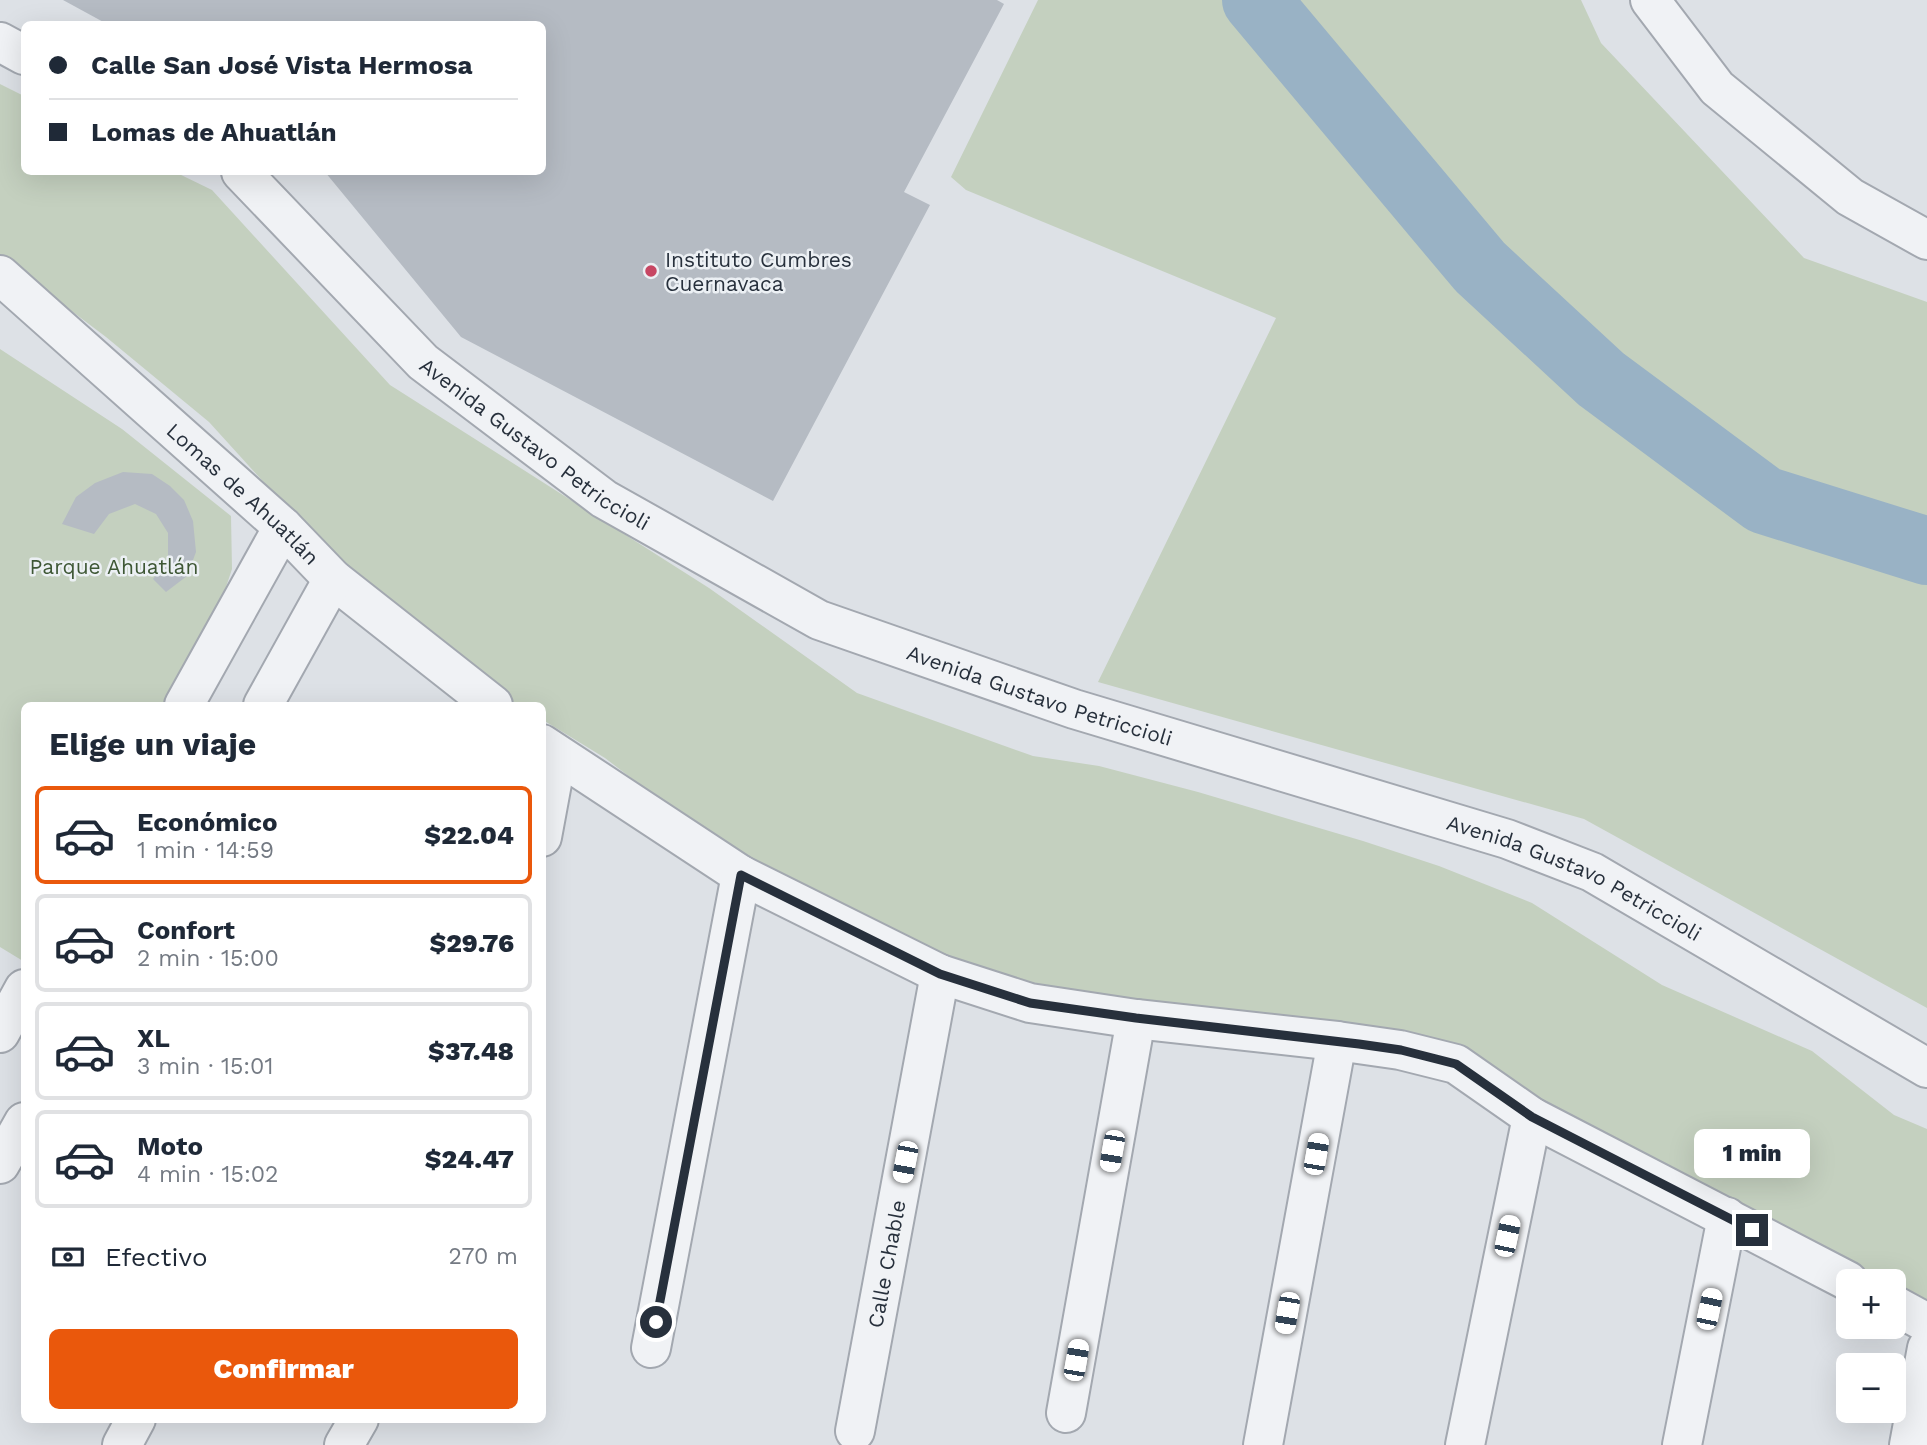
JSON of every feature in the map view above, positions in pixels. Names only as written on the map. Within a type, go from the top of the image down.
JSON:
[{"type":"street","points":[[1650,0],[1717,88],[1850,197],[1927,240]]},
{"type":"street","points":[[0,41],[21,53]]},
{"type":"street","name":"Avenida Gustavo Petriccioli","points":[[245,175],[423,362],[604,499],[819,620],[1074,709],[1507,839],[1592,872],[1927,1068]]},
{"type":"street","name":"Lomas de Ahuatlán","points":[[0,275],[284,527],[333,579],[489,702]]},
{"type":"street","points":[[186,702],[284,527]]},
{"type":"street","points":[[265,702],[333,579]]},
{"type":"street","points":[[546,794],[550,750],[741,875],[940,974],[1030,1003],[1401,1050],[1456,1064],[1532,1117],[1836,1275]]},
{"type":"street","points":[[651,1348],[741,875]]},
{"type":"street","name":"Calle Chable","points":[[855,1431],[940,974]]},
{"type":"street","points":[[0,1033],[21,994]]},
{"type":"street","points":[[1066,1413],[1136,1018]]},
{"type":"street","points":[[1262,1445],[1338,1041]]},
{"type":"street","points":[[1465,1445],[1532,1117]]},
{"type":"street","points":[[0,1164],[21,1127]]},
{"type":"street","points":[[1682,1445],[1727,1217]]},
{"type":"street","points":[[1906,1312],[1927,1323]]},
{"type":"street","points":[[1909,1445],[1927,1348]]},
{"type":"street","points":[[122,1445],[134,1423]]},
{"type":"street","points":[[344,1445],[357,1423]]},
{"type":"green space","points":[[1038,0],[1581,0],[1601,43],[1804,258],[1927,302],[1927,1008],[1584,819],[1098,682],[1276,318],[966,190],[951,177]]},
{"type":"green space","points":[[0,84],[21,94],[21,175],[181,175],[212,190],[390,385],[709,588],[857,693],[1033,756],[1099,766],[1198,792],[1439,866],[1532,903],[1662,985],[1812,1051],[1894,1115],[1927,1129],[1927,1342],[1906,1331],[1906,1269],[1836,1269],[1836,1274],[1466,1071],[1024,999],[738,860],[605,758],[546,722],[546,702],[514,702],[469,675],[381,611],[209,422],[106,337],[0,257]]},
{"type":"green space","name":"Parque Ahuatlán","points":[[0,349],[122,429],[231,516],[232,569],[209,638],[172,702],[21,702],[21,960],[0,947]]},
{"type":"building","name":"Instituto Cumbres Cuernavaca","points":[[63,0],[997,0],[1004,4],[904,192],[930,205],[773,501],[461,337],[327,175],[546,175],[546,21],[102,21]]},
{"type":"building","points":[[123,472],[152,474],[170,486],[184,500],[193,521],[196,552],[187,576],[166,592],[153,579],[168,560],[168,533],[156,514],[135,504],[109,514],[94,534],[62,524],[76,497],[95,483]]},
{"type":"waterway","points":[[1256,0],[1480,267],[1601,379],[1764,500],[1927,551]]},
{"type":"place","name":"Instituto Cumbres Cuernavaca","points":[[651,271]]},
{"type":"route","points":[[656,1322],[741,875],[940,974],[1030,1003],[1401,1050],[1456,1064],[1532,1117],[1752,1230]]}]
